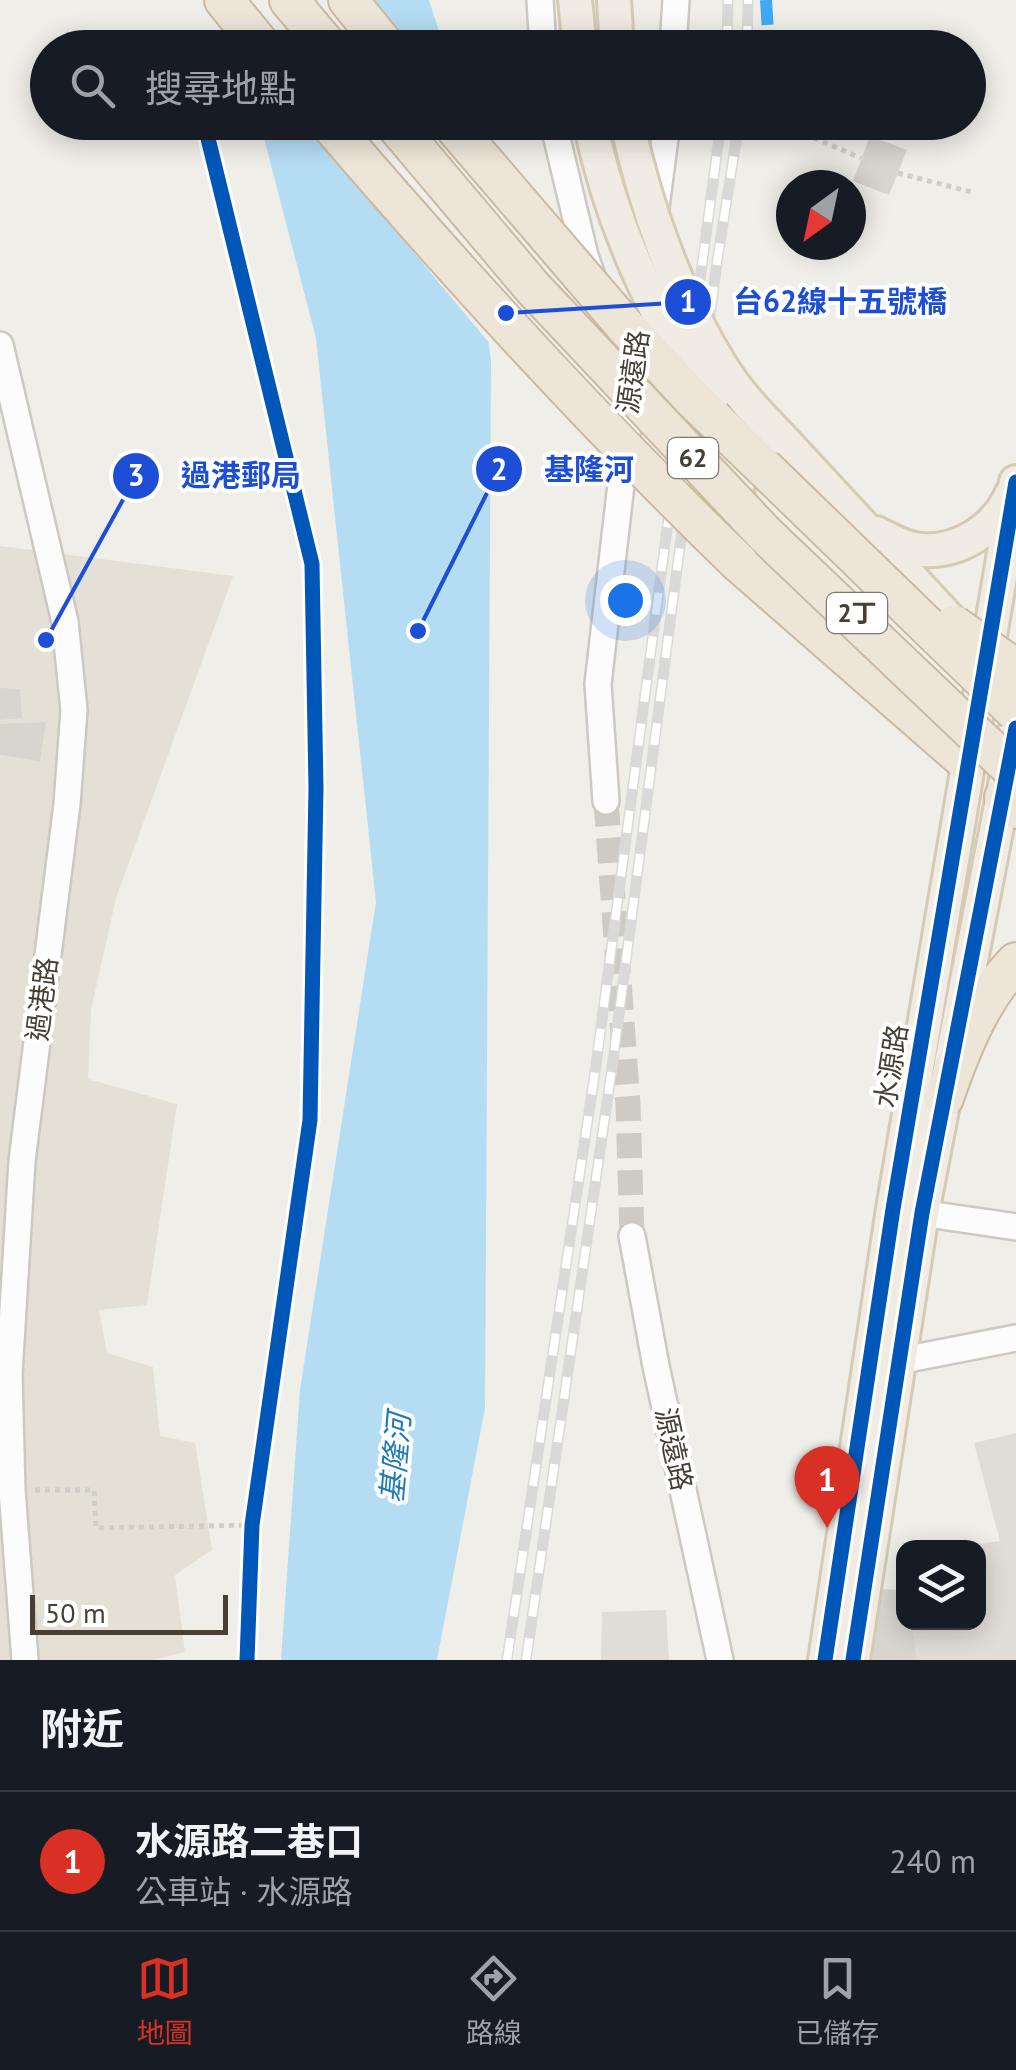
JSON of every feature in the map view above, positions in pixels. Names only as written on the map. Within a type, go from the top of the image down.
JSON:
[{"type":"highway","points":[[224,0],[248,30]]},
{"type":"highway","points":[[289,0],[314,30]]},
{"type":"highway","points":[[348,0],[373,30]]},
{"type":"highway","points":[[344,140],[586,412],[739,562],[967,762]]},
{"type":"highway","name":"62","points":[[408,140],[533,288],[1012,793]]},
{"type":"highway","name":"62","points":[[465,140],[624,326],[743,450],[1016,712]]},
{"type":"highway","points":[[743,450],[1001,664]]},
{"type":"highway","points":[[944,1098],[993,990],[1016,962]]},
{"type":"main road","points":[[575,0],[578,30]]},
{"type":"main road","points":[[614,0],[616,30]]},
{"type":"main road","name":"2丁","points":[[593,140],[598,166],[639,274],[688,366],[850,603],[967,762]]},
{"type":"main road","name":"2丁","points":[[631,140],[637,170],[696,321],[721,367],[745,400],[1016,684]]},
{"type":"main road","points":[[846,508],[876,533],[897,544],[938,550],[979,535],[998,518],[1016,481]]},
{"type":"main road","name":"水源路","points":[[853,1660],[885,1359],[967,762],[1001,664],[1016,481]]},
{"type":"main road","name":"水源路","points":[[907,1211],[944,1098],[1012,793],[1016,728]]},
{"type":"main road","points":[[967,762],[1012,793]]},
{"type":"main road","name":"水源路","points":[[825,1660],[885,1359]]},
{"type":"street","points":[[540,0],[541,30]]},
{"type":"street","points":[[674,30],[676,0]]},
{"type":"street","points":[[557,140],[585,256],[630,386]]},
{"type":"street","name":"源遠路","points":[[606,801],[598,684],[630,386],[664,140]]},
{"type":"street","name":"過港路","points":[[0,345],[7,408],[65,622],[74,710],[67,804],[11,1160],[12,1490],[25,1660]]},
{"type":"street","points":[[907,1211],[1016,1227]]},
{"type":"street","name":"源遠路","points":[[632,1236],[720,1660]]},
{"type":"street","points":[[885,1359],[1016,1338]]},
{"type":"path","points":[[820,140],[862,158]]},
{"type":"path","points":[[898,173],[976,192]]},
{"type":"path","points":[[12,1490],[94,1490],[96,1528],[252,1524]]},
{"type":"path","points":[[252,1544],[255,1505]]},
{"type":"shaded area","points":[[0,546],[233,576],[116,898],[91,1010],[88,1079],[177,1104],[147,1305],[99,1310],[107,1353],[153,1367],[160,1436],[195,1443],[212,1550],[175,1575],[185,1652],[154,1660],[0,1660]]},
{"type":"shaded area","points":[[1016,1433],[1016,1660],[917,1660],[913,1630],[986,1630],[986,1543],[1000,1541],[974,1443]]},
{"type":"shaded area","points":[[666,1610],[669,1660],[601,1660],[602,1612]]},
{"type":"water","points":[[229,0],[429,0],[439,30],[237,30]]},
{"type":"water","name":"基隆河","points":[[264,140],[462,140],[491,361],[485,1408],[437,1660],[281,1660],[300,1390],[376,902],[316,338]]},
{"type":"pier","points":[[224,0],[362,0],[387,30],[236,30]]},
{"type":"pier","points":[[320,140],[467,140],[495,350]]},
{"type":"building","points":[[868,140],[881,140],[907,150],[889,195],[866,186],[866,170],[857,170]]},
{"type":"building","points":[[0,688],[20,689],[22,718],[0,720]]},
{"type":"building","points":[[46,722],[40,761],[0,755],[0,724]]},
{"type":"building","points":[[879,1589],[896,1590],[896,1630],[913,1630],[917,1660],[872,1660]]},
{"type":"tunnel","points":[[606,801],[628,1105],[632,1236]]},
{"type":"railway","points":[[727,30],[728,0]]},
{"type":"railway","points":[[747,30],[748,0]]},
{"type":"railway","points":[[507,1660],[596,1065],[719,140]]},
{"type":"railway","points":[[526,1660],[612,1068],[736,140]]},
{"type":"marked path","points":[[766,0],[768,30]]},
{"type":"cycle path","points":[[208,140],[312,564],[316,788],[310,1120],[252,1525],[247,1660]]},
{"type":"cycle path","points":[[825,1660],[893,1209],[1016,482]]},
{"type":"cycle path","points":[[853,1660],[922,1213],[1016,728]]},
{"type":"place","name":"台62線十五號橋","points":[[506,313]]},
{"type":"place","name":"基隆河","points":[[418,631]]},
{"type":"place","name":"過港郵局","points":[[46,640]]},
{"type":"place","name":"水源路二巷口","points":[[827,1528]]}]
